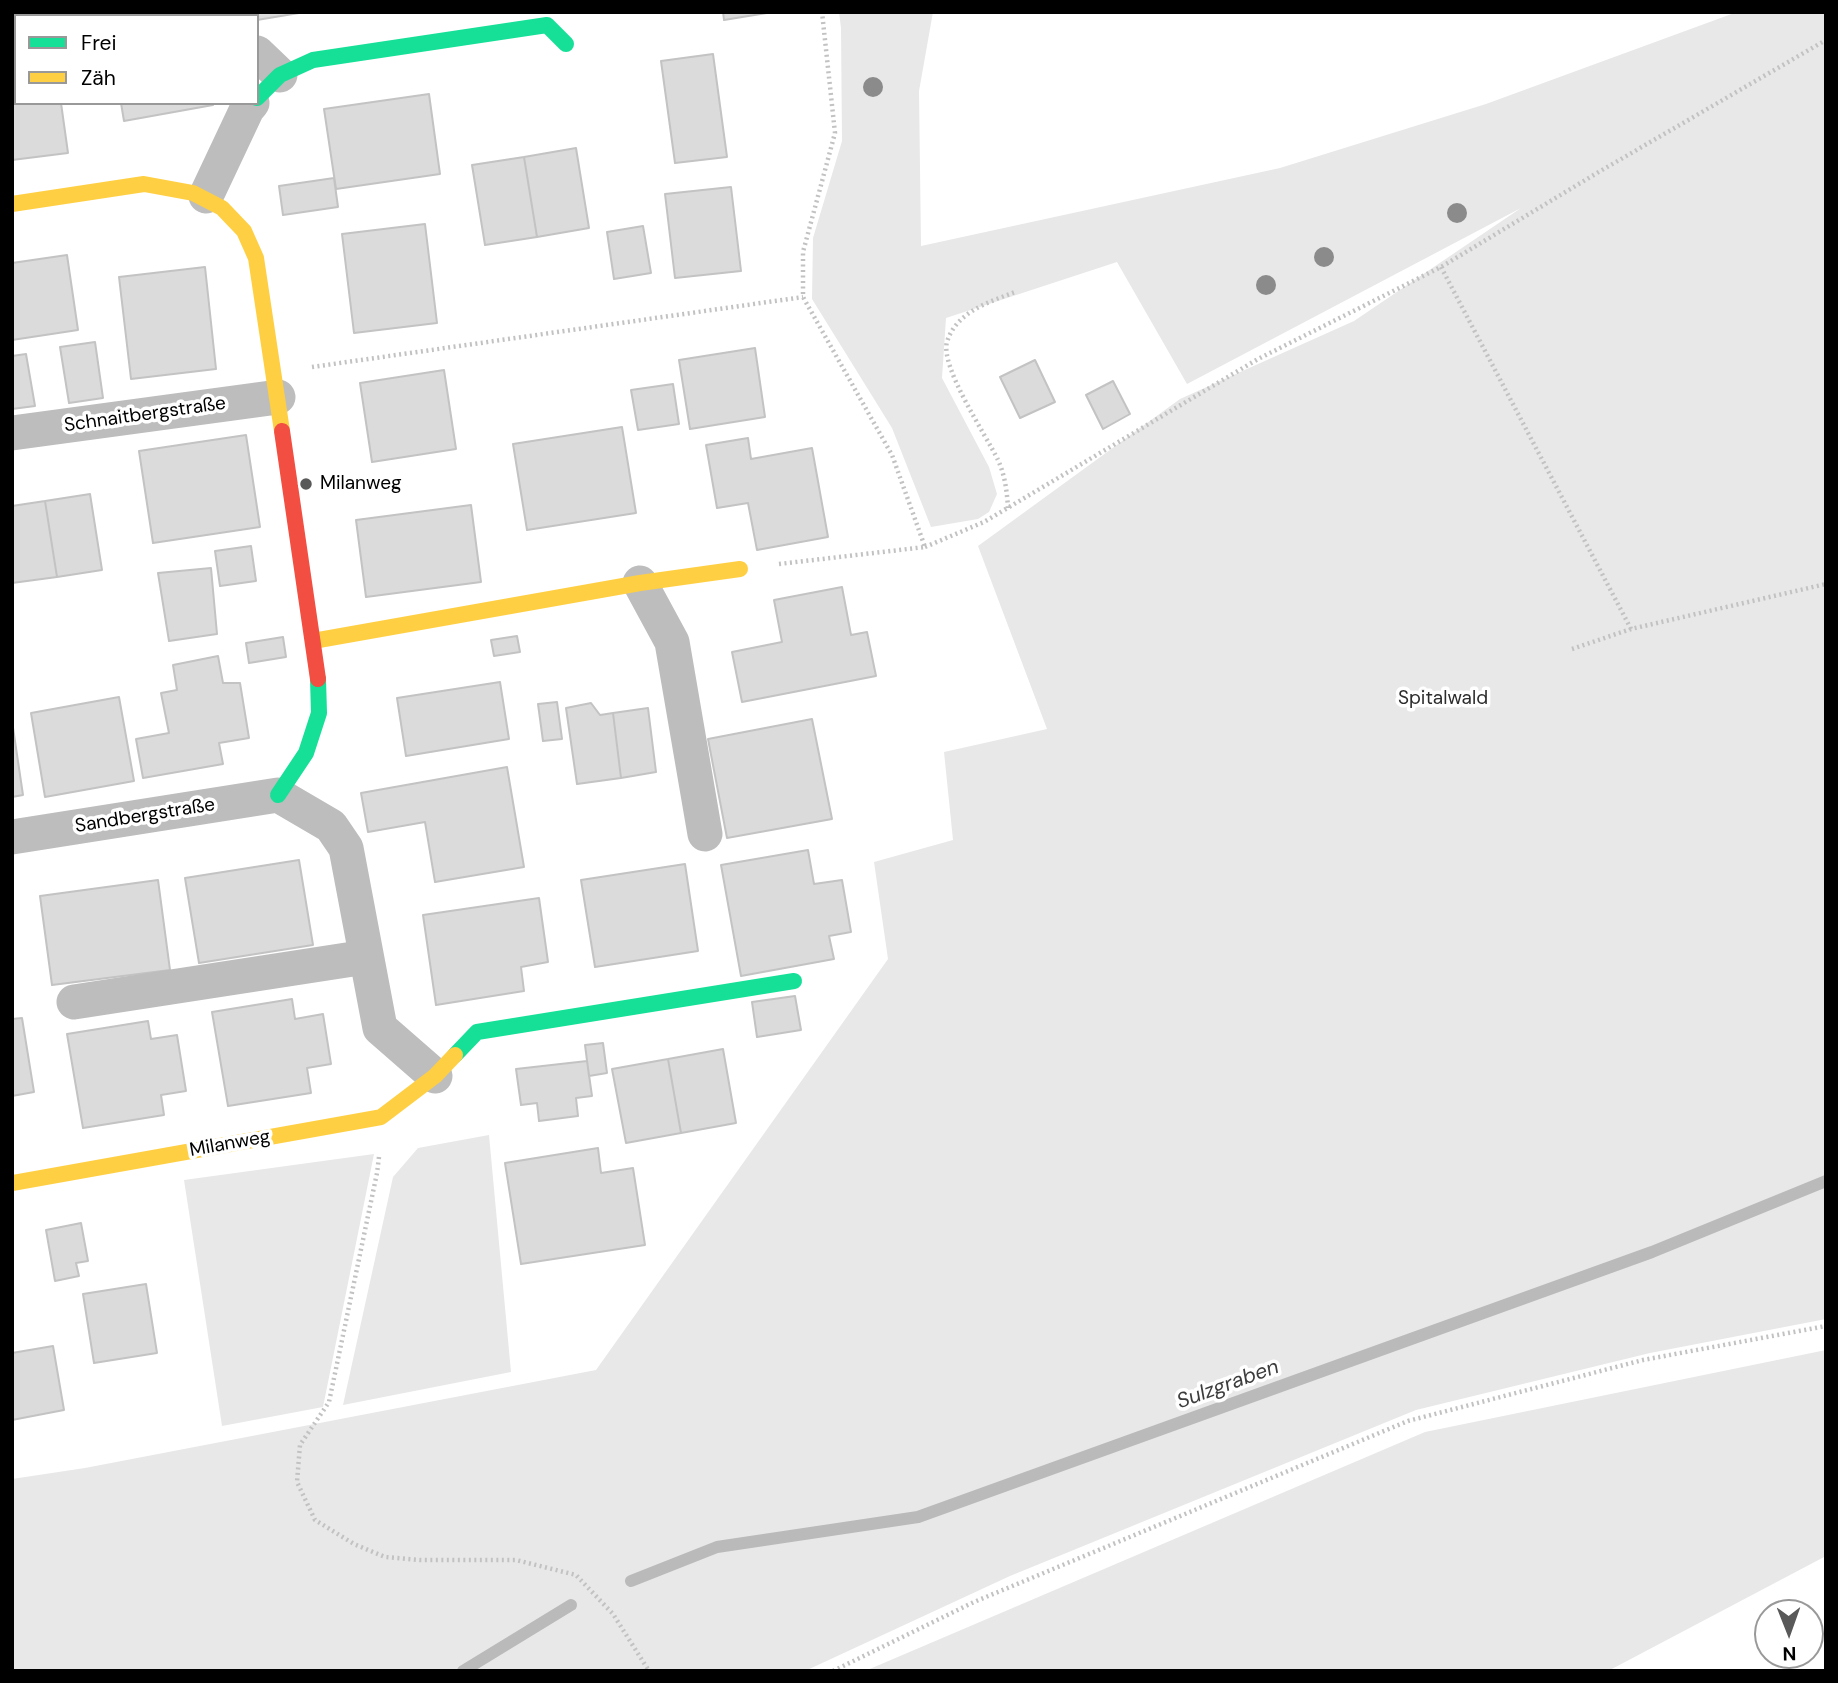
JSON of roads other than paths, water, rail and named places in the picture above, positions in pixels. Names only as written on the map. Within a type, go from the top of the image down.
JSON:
[{"type":"street","points":[[265,75],[313,60],[547,24],[566,44]]},
{"type":"street","points":[[206,196],[250,105]]},
{"type":"street","points":[[12,204],[144,184],[165,185],[206,196],[235,219],[253,247],[276,384],[318,675],[319,713],[306,753],[278,795],[331,826],[346,848],[380,1028],[435,1076]]},
{"type":"street","name":"Schnaitbergstraße","points":[[12,433],[276,384]]},
{"type":"street","points":[[313,641],[640,583],[740,569]]},
{"type":"street","points":[[640,583],[672,642],[705,834]]},
{"type":"street","name":"Sandbergstraße","points":[[12,837],[278,795]]},
{"type":"street","points":[[74,1002],[366,957]]},
{"type":"street","name":"Milanweg","points":[[12,1183],[381,1117],[435,1076],[477,1032],[794,981]]},
{"type":"waterway","name":"Sulzgraben","points":[[631,1581],[717,1547],[918,1517],[1652,1252],[1826,1181]]},
{"type":"waterway","name":"Sulzgraben","points":[[463,1671],[571,1605]]},
{"type":"place","name":"Milanweg","points":[[306,484]]},
{"type":"park label","name":"Spitalwald","points":[[1443,699]]}]
